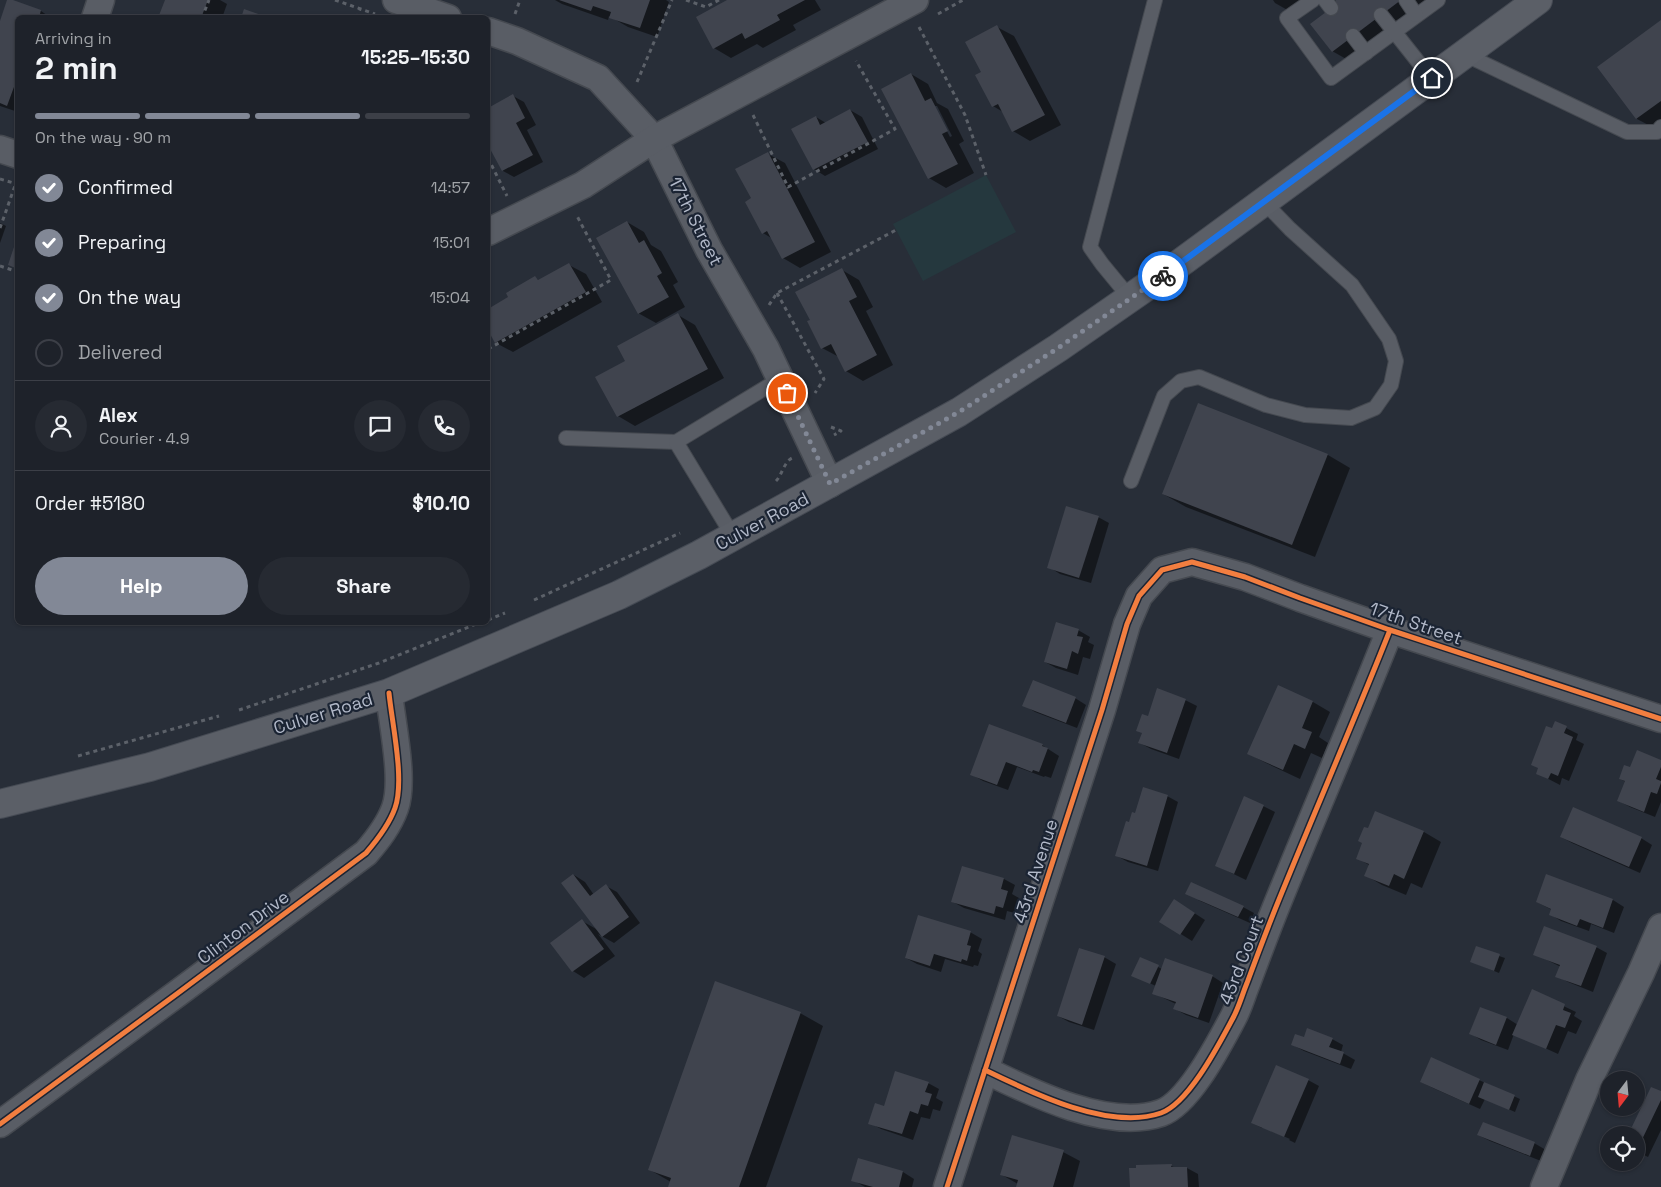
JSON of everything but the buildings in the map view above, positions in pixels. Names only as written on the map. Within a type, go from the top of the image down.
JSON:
[{"type":"main road","name":"Culver Road","points":[[0,804],[150,766],[389,693],[619,595],[699,555],[959,412],[1058,348],[1179,264],[1538,0]]},
{"type":"street","points":[[96,15],[101,0]]},
{"type":"street","points":[[388,8],[430,15]]},
{"type":"street","points":[[490,231],[583,185],[654,139],[872,10],[922,13]]},
{"type":"street","name":"17th Street","points":[[490,32],[517,41],[598,78],[654,139],[709,250],[766,349],[830,484]]},
{"type":"street","points":[[0,149],[15,154]]},
{"type":"street","name":"17th Street","points":[[1162,570],[1192,562],[1245,577],[1390,630],[1661,719]]},
{"type":"street","name":"43rd Avenue","points":[[947,1187],[1102,710],[1127,624],[1139,596],[1162,570]]},
{"type":"street","name":"43rd Court","points":[[985,1070],[1050,1100],[1106,1116],[1132,1118],[1162,1112],[1185,1096],[1234,1017],[1276,905],[1390,630]]},
{"type":"street","name":"Clinton Drive","points":[[0,1124],[366,852],[384,831],[395,807],[400,782],[389,693]]},
{"type":"street","points":[[1544,1187],[1589,1080],[1661,927]]},
{"type":"lane","points":[[1130,298],[1090,247],[1154,0]]},
{"type":"lane","points":[[1313,0],[1287,18],[1331,78],[1438,0]]},
{"type":"lane","points":[[1406,0],[1416,15]]},
{"type":"lane","points":[[1381,15],[1432,78]]},
{"type":"lane","points":[[1353,36],[1366,53]]},
{"type":"lane","points":[[1464,54],[1627,132],[1656,132],[1661,127]]},
{"type":"lane","points":[[1131,481],[1164,396],[1181,382],[1199,377],[1266,405],[1305,414],[1351,418],[1375,408],[1391,385],[1396,362],[1389,339],[1352,285],[1263,202]]},
{"type":"lane","points":[[566,438],[676,442],[780,379]]},
{"type":"lane","points":[[676,442],[733,536]]},
{"type":"path","points":[[203,15],[209,0]]},
{"type":"path","points":[[336,0],[360,9],[388,8]]},
{"type":"path","points":[[625,108],[672,0]]},
{"type":"path","points":[[686,0],[706,7],[719,0]]},
{"type":"path","points":[[962,0],[922,13],[965,115],[986,175]]},
{"type":"path","points":[[358,15],[360,9]]},
{"type":"path","points":[[744,118],[752,114],[788,187],[797,183],[895,129],[855,58]]},
{"type":"path","points":[[0,178],[15,183]]},
{"type":"path","points":[[0,228],[15,189]]},
{"type":"path","points":[[490,348],[611,280],[576,214]]},
{"type":"path","points":[[768,306],[777,293],[896,230]]},
{"type":"path","points":[[0,266],[15,271]]},
{"type":"path","points":[[236,711],[379,663],[474,625]]},
{"type":"path","points":[[76,756],[227,714]]},
{"type":"shaded area","points":[[986,175],[1016,232],[923,281],[893,224]]},
{"type":"cycle path","points":[[947,1187],[1102,710],[1127,624],[1139,596],[1162,570],[1192,562],[1245,577],[1390,630],[1661,719]]},
{"type":"cycle path","points":[[985,1070],[1025,1089],[1071,1107],[1118,1117],[1140,1117],[1161,1113],[1172,1107],[1182,1098],[1202,1072],[1237,1010],[1278,902],[1390,630]]},
{"type":"cycle path","points":[[0,1124],[366,853],[390,820],[398,796],[397,752],[389,693]]},
{"type":"way so far","points":[[787,393],[830,484],[959,412],[1058,348],[1163,276]]},
{"type":"route","points":[[1163,276],[1432,78]]}]
